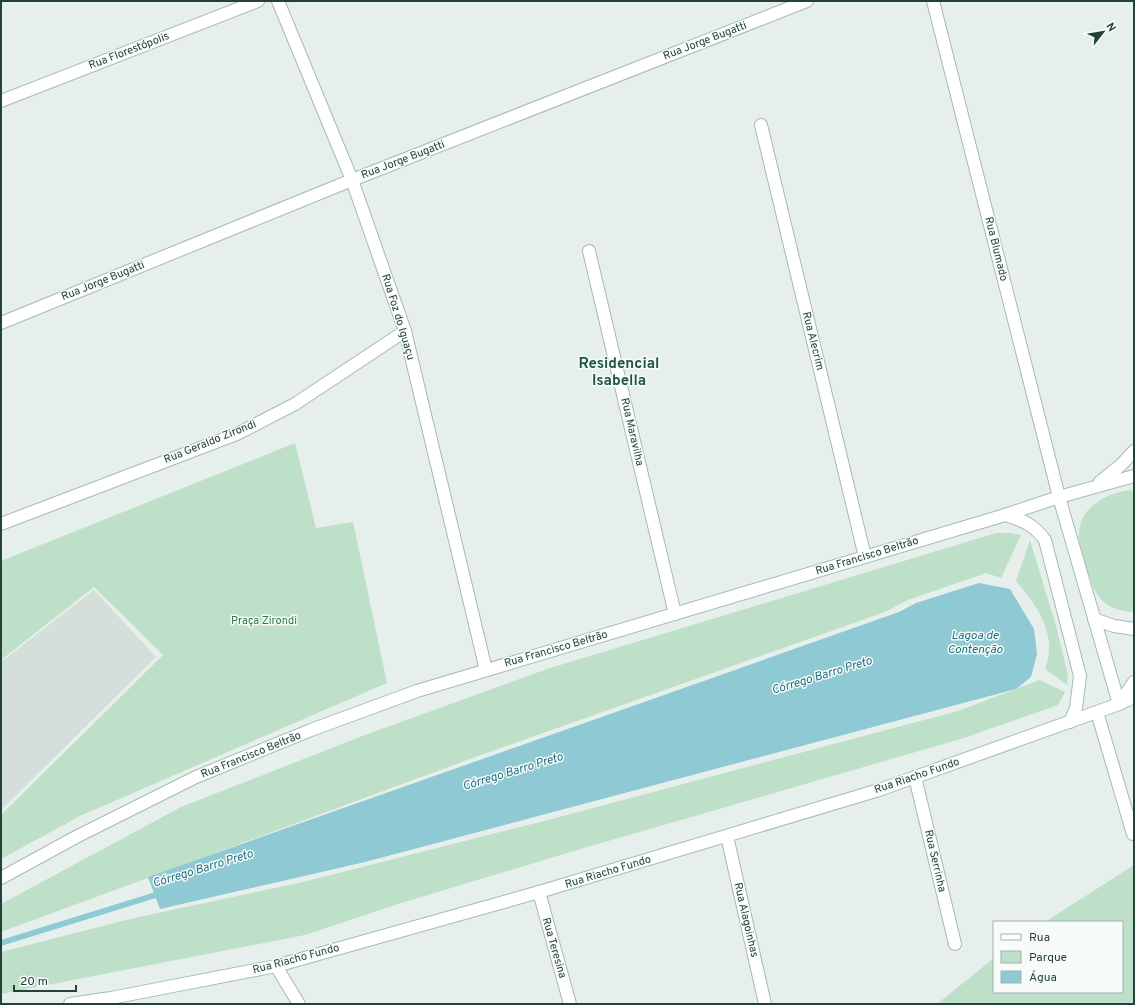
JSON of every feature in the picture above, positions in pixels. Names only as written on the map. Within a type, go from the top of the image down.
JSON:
[{"type":"street","name":"Rua Florestópolis","points":[[1,101],[258,1]]},
{"type":"street","name":"Rua Foz do Iguaçu","points":[[278,1],[352,180],[405,331],[486,670]]},
{"type":"street","name":"Rua Jorge Bugatti","points":[[1,323],[352,180],[807,1]]},
{"type":"street","name":"Rua Blumado","points":[[933,1],[1059,497],[1119,704]]},
{"type":"street","name":"Rua Alecrim","points":[[760,125],[865,557]]},
{"type":"street","name":"Rua Maravilha","points":[[590,251],[675,614]]},
{"type":"street","name":"Rua Geraldo Zirondi","points":[[1,524],[238,434],[295,404],[405,331]]},
{"type":"street","points":[[1095,486],[1121,465],[1134,451]]},
{"type":"street","name":"Rua Francisco Beltrão","points":[[1,878],[76,837],[196,777],[311,730],[417,691],[1005,516],[1095,486],[1134,476]]},
{"type":"street","points":[[1121,479],[1134,486]]},
{"type":"street","points":[[1005,516],[1029,523],[1044,540],[1080,676],[1076,708],[1070,722]]},
{"type":"street","points":[[1094,619],[1114,626],[1134,629]]},
{"type":"street","points":[[1119,704],[1134,682]]},
{"type":"street","name":"Rua Riacho Fundo","points":[[70,1004],[111,998],[276,966],[539,892],[880,790],[1134,698]]},
{"type":"street","points":[[1097,712],[1133,834]]},
{"type":"street","name":"Rua Serrinha","points":[[915,777],[955,944]]},
{"type":"street","name":"Rua Alagoinhas","points":[[727,836],[765,1004]]},
{"type":"street","name":"Rua Teresina","points":[[539,892],[570,1004]]},
{"type":"street","points":[[276,966],[299,1004]]},
{"type":"shaded area","points":[[94,590],[156,657],[1,810],[1,662]]},
{"type":"green space","name":"Praça Zirondi","points":[[295,443],[316,528],[353,522],[387,683],[80,816],[1,859],[1,815],[163,655],[94,587],[1,660],[1,561]]},
{"type":"green space","points":[[1130,490],[1134,492],[1134,612],[1122,611],[1113,608],[1100,598],[1095,591],[1088,573],[1079,541],[1079,533],[1084,515],[1090,508],[1104,498]]},
{"type":"green space","points":[[996,533],[1021,535],[1001,578],[986,573],[908,600],[885,612],[470,759],[1,932],[1,904],[181,807],[365,735],[547,669]]},
{"type":"green space","points":[[1030,540],[1056,626],[1068,675],[1067,685],[1045,669],[1049,657],[1047,633],[1038,610],[1016,581]]},
{"type":"green space","points":[[1040,680],[1065,692],[1058,705],[964,738],[584,848],[398,904],[305,935],[1,994],[1,952],[130,919],[303,882],[548,820],[958,711]]},
{"type":"green space","points":[[1134,865],[1134,1004],[937,1004],[993,959],[993,993],[1123,993],[1123,921],[1047,921]]},
{"type":"water","name":"Lagoa de Contenção","points":[[979,583],[1010,589],[1034,629],[1037,654],[1031,677],[1016,689],[365,862],[160,909],[148,877],[899,612],[916,603]]},
{"type":"waterway","name":"Córrego Barro Preto","points":[[1,943],[162,893]]},
{"type":"district","name":"Residencial Isabella","points":[[619,372]]}]
